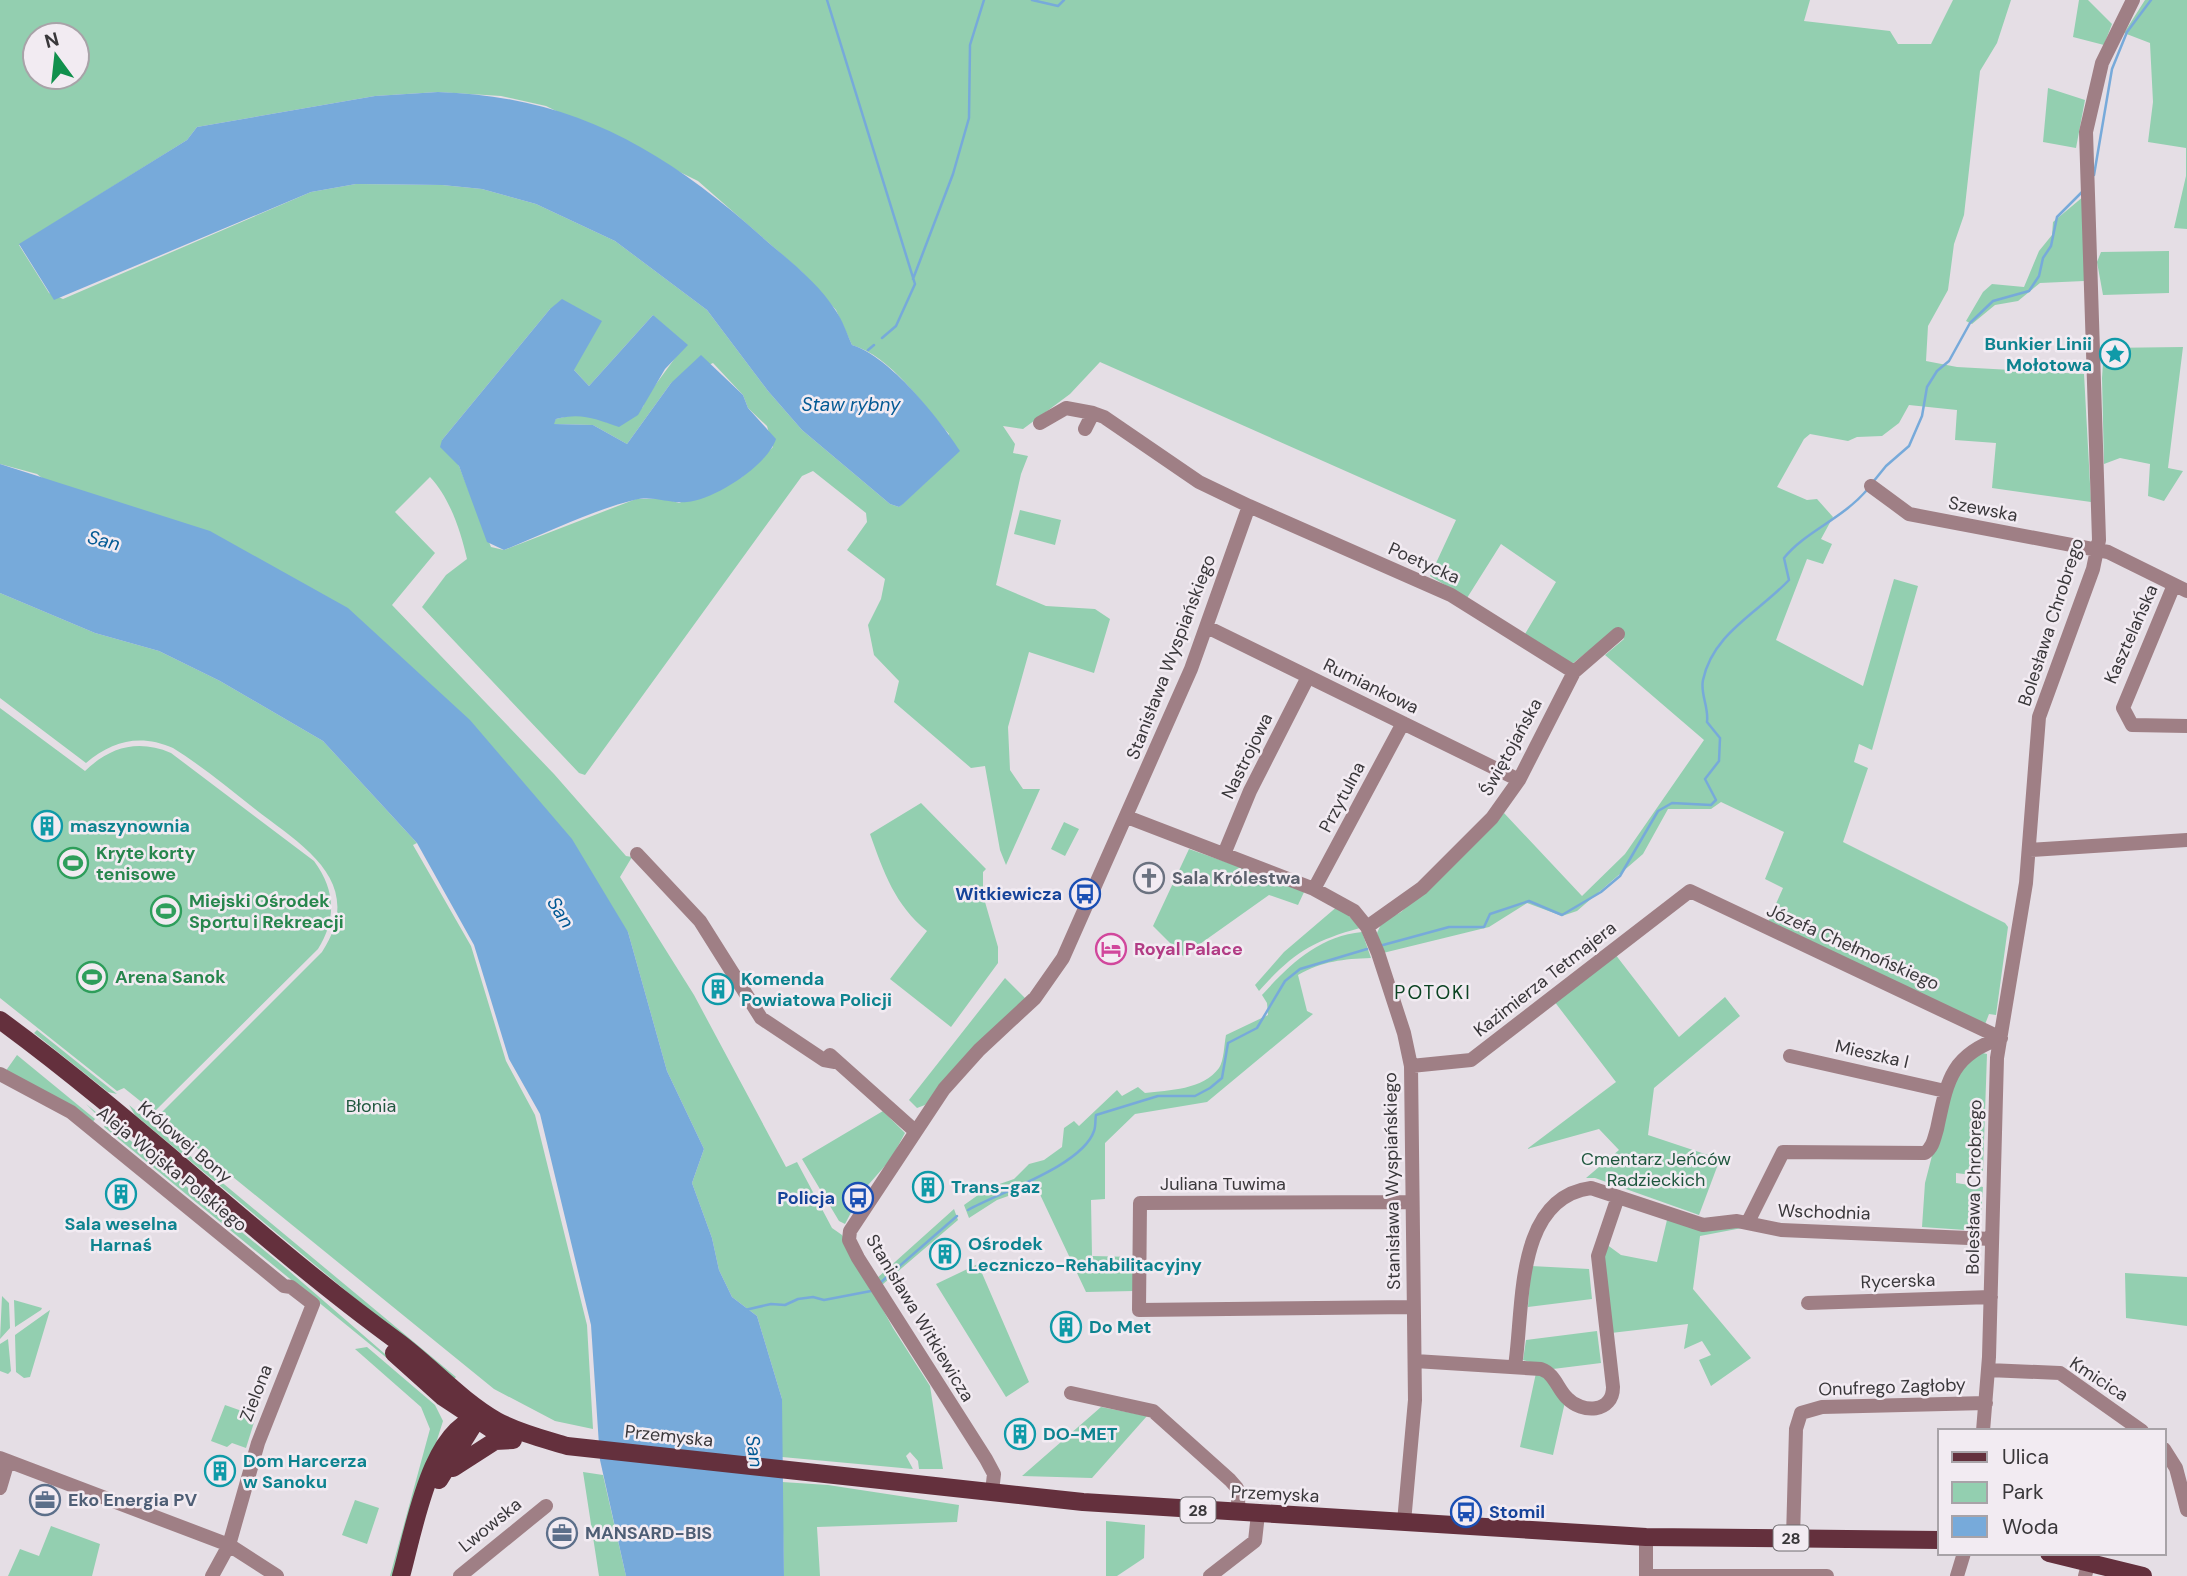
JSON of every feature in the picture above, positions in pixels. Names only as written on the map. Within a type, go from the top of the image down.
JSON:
[{"type":"main road","name":"Królowej Bony","points":[[0,1020],[71,1074],[340,1300],[464,1396]]},
{"type":"main road","name":"Królowej Bony","points":[[340,1300],[379,1340],[443,1397],[474,1419]]},
{"type":"main road","name":"Przemyska","points":[[464,1396],[496,1420],[571,1446]]},
{"type":"main road","points":[[438,1482],[468,1435],[474,1419],[464,1396]]},
{"type":"main road","points":[[443,1397],[452,1415],[451,1435]]},
{"type":"main road","name":"Przemyska","points":[[474,1419],[513,1440],[550,1447],[571,1446],[1083,1502],[1646,1537],[1938,1540]]},
{"type":"main road","name":"28","points":[[401,1576],[432,1472],[451,1435],[463,1422],[474,1419],[496,1420]]},
{"type":"main road","name":"28","points":[[414,1530],[438,1482],[477,1451],[495,1441],[513,1440]]},
{"type":"main road","points":[[2054,1555],[2087,1569],[2143,1576]]},
{"type":"street","name":"Bolesława Chrobrego","points":[[1983,1429],[1991,1297],[1994,1105],[2001,1038],[2030,850],[2039,717],[2097,551],[2100,519],[2094,424],[2086,132],[2102,63],[2133,0]]},
{"type":"street","points":[[1040,423],[1066,408],[1093,413],[1119,425],[1199,482],[1249,506]]},
{"type":"street","points":[[1085,429],[1093,413]]},
{"type":"street","name":"Szewska","points":[[1871,486],[1909,514],[2116,556],[2181,588]]},
{"type":"street","name":"Stanisława Wyspiańskiego","points":[[1249,506],[1207,627],[1127,817],[1314,888],[1340,900],[1367,927],[1401,1022],[1411,1066],[1415,1400],[1404,1522]]},
{"type":"street","name":"Poetycka","points":[[1249,506],[1451,595],[1574,672]]},
{"type":"street","name":"Kasztelańska","points":[[2181,588],[2123,708],[2132,724],[2187,726]]},
{"type":"street","name":"Rumiankowa","points":[[1207,627],[1519,780]]},
{"type":"street","name":"Świętojańska","points":[[1367,927],[1422,888],[1492,818],[1519,780],[1574,672],[1618,634]]},
{"type":"street","name":"Nastrojowa","points":[[1224,854],[1250,791],[1308,677]]},
{"type":"street","name":"Przytulna","points":[[1314,888],[1403,723]]},
{"type":"street","name":"Stanisława Witkiewicza","points":[[992,1492],[994,1474],[849,1240],[852,1226],[915,1131],[962,1068],[1035,998],[1053,976],[1127,817]]},
{"type":"street","points":[[2030,850],[2187,841]]},
{"type":"street","points":[[637,854],[700,921],[752,1005],[826,1051],[835,1062],[859,1079],[915,1131]]},
{"type":"street","name":"Józefa Chełmońskiego","points":[[1690,891],[2001,1038]]},
{"type":"street","name":"Kazimierza Tetmajera","points":[[1411,1066],[1471,1060],[1690,891]]},
{"type":"street","points":[[1748,1222],[1783,1152],[1914,1156],[1925,1153],[1934,1142],[1951,1071],[1968,1054],[2001,1038]]},
{"type":"street","name":"Mieszka I","points":[[1790,1056],[1945,1091]]},
{"type":"street","name":"Aleja Wojska Polskiego","points":[[0,1074],[71,1112],[284,1286],[291,1287],[313,1304]]},
{"type":"street","name":"Wschodnia","points":[[1515,1366],[1525,1263],[1552,1205],[1573,1190],[1591,1188],[1703,1225],[1748,1222],[1781,1230],[1992,1239]]},
{"type":"street","points":[[1415,1361],[1515,1366],[1549,1372],[1572,1403],[1597,1410],[1606,1406],[1611,1400],[1613,1387],[1598,1256],[1618,1197]]},
{"type":"street","name":"Juliana Tuwima","points":[[1412,1202],[1140,1203],[1139,1310],[1413,1307]]},
{"type":"street","name":"Rycerska","points":[[1808,1303],[1991,1297]]},
{"type":"street","name":"Zielona","points":[[212,1576],[227,1548],[258,1443],[313,1304]]},
{"type":"street","name":"Kmicica","points":[[1988,1370],[2060,1373],[2139,1429]]},
{"type":"street","points":[[1071,1393],[1153,1411],[1237,1488],[1239,1513]]},
{"type":"street","name":"Onufrego Zagłoby","points":[[1793,1538],[1796,1429],[1801,1413],[1836,1407],[1986,1403]]},
{"type":"street","points":[[2166,1452],[2176,1468],[2187,1510]]},
{"type":"street","points":[[0,1488],[4,1459],[227,1548],[277,1576]]},
{"type":"street","name":"Lwowska","points":[[460,1576],[546,1506]]},
{"type":"street","points":[[1210,1576],[1255,1541],[1258,1514]]},
{"type":"street","points":[[1646,1537],[1646,1576],[1827,1576]]},
{"type":"street","points":[[1957,1576],[1963,1555]]},
{"type":"green space","points":[[0,0],[1810,0],[1804,21],[1890,31],[1898,44],[1931,44],[1953,0],[2011,0],[1997,43],[1980,71],[1964,215],[1954,244],[1948,290],[1928,326],[1926,361],[1957,367],[2084,374],[2091,502],[1992,488],[1996,443],[1955,440],[1957,410],[1909,405],[1899,423],[1882,436],[1857,437],[1848,441],[1810,434],[1804,439],[1777,487],[1807,500],[1817,499],[1833,517],[1821,539],[1832,544],[1823,564],[1807,559],[1776,640],[1863,686],[1894,579],[1918,586],[1872,750],[1859,744],[1854,762],[1868,768],[1843,842],[2005,923],[2008,927],[1996,1015],[1989,1014],[1984,1027],[1767,924],[1783,888],[1765,879],[1784,832],[1721,802],[1711,809],[1668,809],[1643,854],[1577,911],[1562,916],[1527,903],[1489,927],[1383,953],[1377,933],[1382,922],[1401,912],[1504,813],[1582,896],[1625,854],[1704,740],[1605,655],[1624,639],[1615,630],[1572,664],[1525,634],[1556,582],[1501,544],[1467,598],[1430,576],[1456,520],[1100,362],[1070,394],[1023,429],[1003,426],[1015,444],[1013,453],[1028,456],[1021,474],[996,585],[1046,606],[1095,609],[1110,619],[1094,673],[1029,652],[1008,727],[1010,770],[1023,789],[1040,789],[1006,865],[1000,850],[985,766],[971,768],[894,702],[899,681],[874,655],[868,625],[881,599],[885,579],[847,550],[867,522],[866,513],[813,471],[802,476],[585,775],[579,773],[422,607],[446,575],[467,559],[454,516],[430,477],[395,512],[435,553],[392,605],[554,774],[626,856],[632,857],[620,877],[694,995],[786,1167],[797,1162],[832,1228],[842,1235],[893,1328],[930,1386],[943,1469],[919,1469],[918,1461],[910,1452],[906,1456],[913,1469],[782,1457],[782,1399],[757,1316],[732,1297],[719,1270],[712,1238],[692,1183],[704,1149],[667,1071],[628,932],[37,474],[0,464]],"holes":[[[438,92],[501,96],[546,106],[698,181],[802,272],[836,310],[852,345],[867,351],[893,371],[949,434],[926,482],[899,507],[890,504],[802,430],[768,391],[707,310],[615,241],[536,204],[482,189],[442,185],[356,184],[311,192],[63,299],[49,293],[19,245],[187,140],[197,127],[375,96]],[[550,309],[574,370],[589,386],[653,315],[678,354],[645,399],[643,407],[608,423],[595,417],[576,415],[556,419],[553,424],[593,425],[627,444],[671,383],[713,363],[743,395],[748,408],[767,426],[773,447],[742,477],[679,503],[666,499],[636,499],[504,550],[491,547],[459,466],[442,440]]]},
{"type":"green space","points":[[2079,0],[2088,0],[2112,24],[2104,45],[2073,37]]},
{"type":"green space","points":[[2145,0],[2187,0],[2187,229],[2174,228],[2186,176],[2186,148],[2148,142],[2153,102],[2150,43],[2124,33]]},
{"type":"green space","points":[[2048,88],[2085,100],[2076,148],[2043,142]]},
{"type":"green space","points":[[2084,196],[2084,281],[2040,283],[2018,301],[1995,305],[1972,324],[1966,321],[1983,292],[1992,284],[2024,287],[2039,251],[2052,235],[2053,222]]},
{"type":"green space","points":[[2169,251],[2169,293],[2103,295],[2097,262],[2101,252]]},
{"type":"green space","points":[[2183,347],[2168,468],[2183,471],[2164,501],[2148,496],[2150,464],[2120,458],[2104,464],[2104,348]]},
{"type":"green space","points":[[1020,510],[1061,520],[1055,545],[1014,534]]},
{"type":"green space","name":"Błonia","points":[[0,593],[95,633],[159,651],[220,681],[323,741],[417,843],[413,845],[471,946],[506,1061],[535,1115],[587,1325],[593,1429],[555,1421],[494,1389],[158,1116],[322,952],[334,927],[337,905],[333,886],[324,868],[310,852],[173,748],[150,741],[128,742],[106,749],[86,763],[0,698]]},
{"type":"green space","name":"Miejski Ośrodek Sportu i Rekreacji","points":[[0,708],[85,771],[104,756],[125,748],[147,747],[171,753],[314,861],[326,882],[330,893],[331,915],[318,949],[154,1112],[124,1088],[117,1091],[0,998]]},
{"type":"green space","points":[[921,803],[986,869],[983,872],[983,895],[998,947],[998,963],[951,1027],[890,979],[927,931],[899,899],[870,834]]},
{"type":"green space","points":[[1064,822],[1079,829],[1065,856],[1051,849]]},
{"type":"green space","points":[[1189,849],[1305,890],[1298,905],[1269,895],[1183,956],[1153,926]]},
{"type":"green space","points":[[1339,905],[1360,928],[1304,950],[1282,967],[1259,991],[1255,985],[1284,952]]},
{"type":"green space","points":[[1362,932],[1371,958],[1333,962],[1298,975],[1307,1011],[1313,1014],[1207,1102],[1135,1114],[1105,1143],[1105,1199],[1091,1200],[1092,1256],[1134,1257],[1134,1291],[1086,1292],[1036,1186],[997,1200],[969,1218],[964,1205],[988,1188],[1014,1179],[1029,1164],[1044,1160],[1062,1147],[1064,1128],[1074,1121],[1079,1126],[1117,1090],[1122,1096],[1138,1087],[1145,1093],[1175,1090],[1204,1081],[1219,1068],[1226,1035],[1268,1015],[1267,1003],[1262,995],[1283,973],[1306,954],[1332,939]]},
{"type":"green space","name":"Cmentarz Jeńców Radzieckich","points":[[1615,954],[1679,1037],[1725,997],[1740,1016],[1654,1088],[1648,1135],[1720,1159],[1699,1215],[1595,1178],[1586,1178],[1619,1150],[1599,1129],[1527,1149],[1616,1082],[1554,1001]]},
{"type":"green space","points":[[1005,978],[1028,1001],[925,1105],[917,1108],[909,1100]]},
{"type":"green space","points":[[37,1030],[117,1094],[108,1092],[34,1033]]},
{"type":"green space","points":[[1978,1052],[1987,1054],[1983,1171],[1972,1175],[1956,1173],[1956,1183],[1983,1187],[1980,1231],[1922,1227],[1925,1183],[1952,1078]]},
{"type":"green space","points":[[17,1055],[95,1119],[92,1123],[5,1072]]},
{"type":"green space","points":[[86,1104],[288,1270],[437,1399],[104,1127],[106,1124]]},
{"type":"green space","points":[[129,1105],[456,1377],[453,1380],[135,1115]]},
{"type":"green space","points":[[883,1111],[905,1133],[891,1159],[854,1201],[856,1203],[845,1224],[839,1221],[802,1159]]},
{"type":"green space","points":[[954,1209],[958,1220],[882,1285],[876,1279]]},
{"type":"green space","points":[[1667,1220],[1742,1228],[1700,1236],[1693,1289],[1751,1358],[1711,1386],[1699,1360],[1711,1355],[1702,1341],[1684,1349],[1688,1324],[1611,1333],[1602,1260],[1606,1244],[1621,1255],[1657,1262]]},
{"type":"green space","points":[[978,1264],[1029,1382],[1006,1397],[936,1284]]},
{"type":"green space","points":[[1531,1266],[1589,1269],[1592,1299],[1528,1307]]},
{"type":"green space","points":[[2125,1273],[2187,1277],[2187,1326],[2126,1318]]},
{"type":"green space","points":[[2,1296],[9,1303],[10,1328],[0,1339]]},
{"type":"green space","points":[[14,1300],[42,1308],[15,1327]]},
{"type":"green space","points":[[50,1310],[30,1377],[24,1378],[16,1372],[15,1335]]},
{"type":"green space","points":[[1597,1331],[1601,1363],[1553,1369],[1523,1360],[1526,1340]]},
{"type":"green space","points":[[8,1339],[11,1371],[8,1374],[0,1371],[0,1344]]},
{"type":"green space","points":[[367,1347],[435,1405],[443,1421],[394,1576],[390,1576],[430,1429],[421,1407],[355,1349]]},
{"type":"green space","points":[[1536,1373],[1544,1374],[1565,1402],[1553,1455],[1520,1447]]},
{"type":"green space","points":[[225,1405],[256,1416],[246,1448],[232,1443],[227,1447],[211,1441]]},
{"type":"green space","points":[[1101,1407],[1147,1416],[1092,1478],[1022,1476]]},
{"type":"green space","points":[[583,1472],[603,1475],[626,1576],[599,1576]]},
{"type":"green space","points":[[782,1482],[828,1485],[959,1505],[957,1522],[817,1527],[820,1576],[784,1576]]},
{"type":"green space","points":[[355,1500],[379,1508],[367,1544],[342,1535]]},
{"type":"green space","points":[[1106,1521],[1145,1525],[1144,1558],[1117,1576],[1106,1576]]},
{"type":"green space","points":[[51,1526],[100,1544],[92,1576],[8,1576],[20,1549],[39,1556]]},
{"type":"water","name":"Staw rybny","points":[[438,92],[486,96],[531,104],[573,116],[651,153],[688,177],[811,280],[829,300],[852,345],[882,362],[897,375],[926,406],[960,451],[903,504],[899,507],[890,504],[802,430],[768,391],[707,310],[615,241],[536,204],[482,189],[442,185],[356,184],[311,192],[54,300],[19,244],[187,140],[197,127],[375,96]]},
{"type":"water","name":"Staw rybny","points":[[562,299],[602,321],[574,370],[589,386],[653,315],[688,345],[665,369],[638,415],[619,427],[581,416],[556,419],[554,424],[593,425],[627,444],[671,383],[701,355],[743,395],[748,408],[776,439],[763,460],[739,480],[711,495],[687,502],[648,498],[634,500],[585,516],[504,550],[487,542],[459,466],[440,447],[442,440],[550,309]]},
{"type":"water","name":"San","points":[[0,464],[210,531],[348,608],[470,720],[572,839],[628,932],[667,1071],[704,1149],[692,1183],[712,1238],[719,1270],[732,1297],[757,1316],[782,1399],[784,1576],[626,1576],[600,1460],[591,1325],[540,1114],[509,1059],[474,945],[417,843],[323,741],[220,681],[159,651],[95,633],[0,593]]},
{"type":"waterway","points":[[827,0],[915,284],[896,326],[882,338]]},
{"type":"waterway","points":[[913,279],[953,174],[969,118],[970,45],[984,0]]},
{"type":"waterway","points":[[1032,0],[1058,6],[1064,0]]},
{"type":"waterway","points":[[2094,175],[2112,69],[2127,32],[2151,0]]},
{"type":"waterway","points":[[1873,482],[1886,466],[1909,446],[1922,416],[1927,387],[1937,371],[1949,361],[1970,323],[1993,301],[2029,291],[2039,276],[2043,258],[2051,246],[2057,217],[2082,192]]},
{"type":"waterway","points":[[868,350],[874,345]]},
{"type":"waterway","points":[[1383,945],[1449,927],[1484,927],[1490,914],[1529,901],[1562,915],[1601,892],[1620,876],[1658,811],[1672,803],[1711,805],[1716,800],[1705,779],[1719,761],[1720,738],[1707,722],[1702,685],[1708,664],[1726,636],[1789,580],[1784,558],[1867,490]]},
{"type":"waterway","points":[[968,1210],[1038,1177],[1074,1156],[1094,1131],[1096,1115],[1158,1096],[1195,1096],[1210,1088],[1222,1078],[1228,1043],[1257,1028],[1285,981],[1300,969],[1367,949]]},
{"type":"waterway","points":[[880,1283],[957,1216]]},
{"type":"waterway","points":[[745,1310],[771,1304],[785,1305],[798,1299],[813,1297],[824,1300],[871,1291]]},
{"type":"place","name":"Bunkier Linii Mołotowa","points":[[2115,354]]},
{"type":"place","name":"maszynownia","points":[[47,826]]},
{"type":"place","name":"Kryte korty tenisowe","points":[[73,863]]},
{"type":"place","name":"Sala Królestwa","points":[[1149,878]]},
{"type":"place","name":"Witkiewicza","points":[[1085,894]]},
{"type":"place","name":"Miejski Ośrodek Sportu i Rekreacji","points":[[166,911]]},
{"type":"place","name":"Royal Palace","points":[[1111,949]]},
{"type":"place","name":"Arena Sanok","points":[[92,977]]},
{"type":"place","name":"Komenda Powiatowa Policji","points":[[718,989]]},
{"type":"place","name":"Trans-gaz","points":[[928,1187]]},
{"type":"place","name":"Sala weselna Harnaś","points":[[121,1194]]},
{"type":"place","name":"Policja","points":[[858,1198]]},
{"type":"place","name":"Ośrodek Leczniczo-Rehabilitacyjny","points":[[945,1254]]},
{"type":"place","name":"Do Met","points":[[1066,1327]]},
{"type":"place","name":"DO-MET","points":[[1020,1434]]},
{"type":"place","name":"Dom Harcerza w Sanoku","points":[[220,1471]]},
{"type":"place","name":"Eko Energia PV","points":[[45,1500]]},
{"type":"place","name":"Stomil","points":[[1466,1512]]},
{"type":"place","name":"MANSARD-BIS","points":[[562,1533]]},
{"type":"district","name":"POTOKI","points":[[1433,992]]}]
